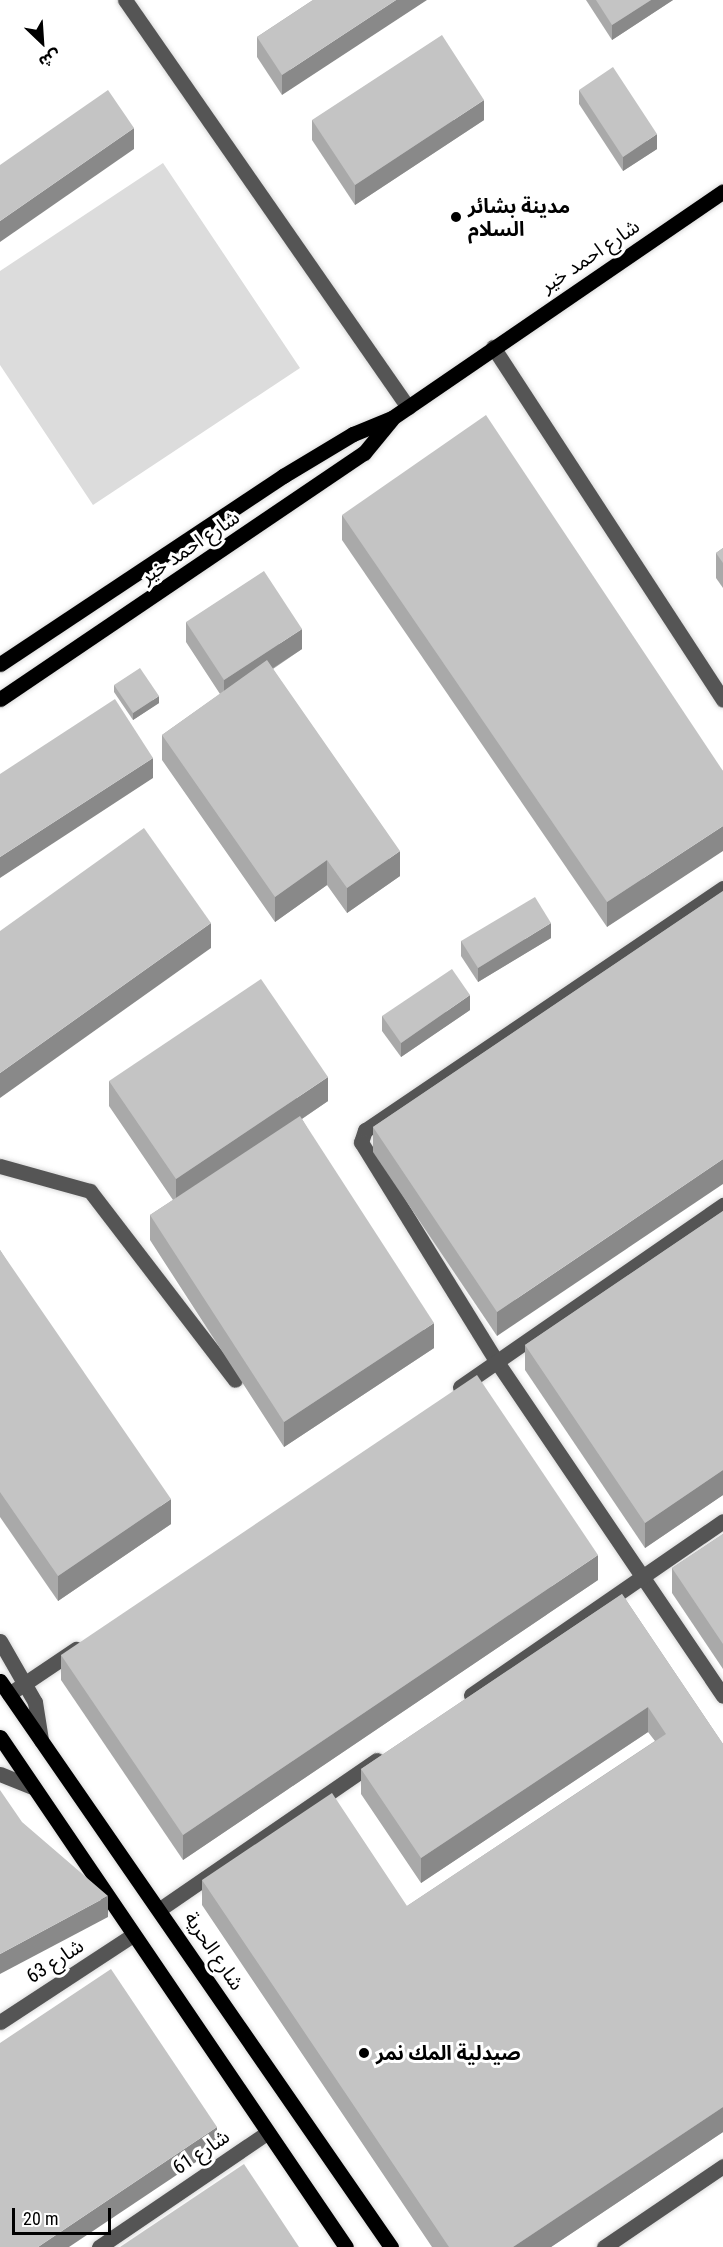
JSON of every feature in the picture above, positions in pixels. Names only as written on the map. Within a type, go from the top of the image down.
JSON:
[{"type":"main road","name":"شارع احمد خير","points":[[0,664],[283,476],[353,434],[392,418],[723,191]]},
{"type":"main road","name":"شارع احمد خير","points":[[0,699],[364,453],[392,418]]},
{"type":"main road","name":"شارع الحرية","points":[[4,1687],[160,1909],[391,2247]]},
{"type":"main road","points":[[0,1737],[346,2247]]},
{"type":"street","points":[[125,0],[408,407]]},
{"type":"street","points":[[493,347],[723,700]]},
{"type":"street","points":[[723,888],[361,1136],[362,1149],[497,1362],[723,1696]]},
{"type":"street","points":[[0,1166],[90,1191],[235,1380]]},
{"type":"street","points":[[448,1395],[723,1205]]},
{"type":"street","points":[[456,1706],[723,1521]]},
{"type":"street","points":[[0,1641],[27,1683],[35,1702],[41,1741]]},
{"type":"street","points":[[4,1687],[27,1683],[86,1642]]},
{"type":"street","points":[[160,1909],[387,1753]]},
{"type":"street","points":[[0,1774],[33,1786]]},
{"type":"street","name":"شارع 63","points":[[0,2022],[133,1935]]},
{"type":"street","name":"شارع 61","points":[[99,2247],[267,2133]]},
{"type":"street","points":[[604,2247],[723,2166]]},
{"type":"shaded area","points":[[163,163],[300,368],[93,505],[0,365],[0,271]]},
{"type":"building","points":[[313,0],[396,0],[282,75],[257,37]]},
{"type":"building","points":[[596,0],[651,0],[612,25]]},
{"type":"building","points":[[442,35],[484,100],[355,185],[312,120]]},
{"type":"building","points":[[613,67],[657,134],[623,157],[579,90]]},
{"type":"building","points":[[108,90],[134,128],[0,221],[0,165]]},
{"type":"building","points":[[486,415],[723,771],[723,826],[607,902],[342,515]]},
{"type":"building","points":[[723,548],[723,563],[716,553]]},
{"type":"building","points":[[264,571],[302,629],[224,680],[186,622]]},
{"type":"building","points":[[267,660],[400,851],[347,888],[327,860],[275,897],[162,735]]},
{"type":"building","points":[[140,668],[159,696],[133,713],[114,685]]},
{"type":"building","points":[[115,699],[153,758],[0,857],[0,774]]},
{"type":"building","points":[[144,828],[211,923],[0,1073],[0,931]]},
{"type":"building","points":[[723,891],[723,1159],[497,1312],[373,1127]]},
{"type":"building","points":[[535,897],[551,923],[478,968],[461,941]]},
{"type":"building","points":[[452,969],[470,995],[401,1043],[382,1016]]},
{"type":"building","points":[[261,979],[328,1077],[176,1179],[109,1081]]},
{"type":"building","points":[[300,1116],[434,1323],[284,1422],[150,1215]]},
{"type":"building","points":[[723,1211],[723,1470],[645,1523],[525,1345]]},
{"type":"building","points":[[0,1250],[171,1499],[58,1576],[0,1492]]},
{"type":"building","points":[[477,1375],[598,1555],[183,1835],[61,1655]]},
{"type":"building","points":[[723,1534],[723,1644],[672,1568]]},
{"type":"building","points":[[622,1594],[723,1744],[723,2107],[513,2247],[449,2247],[202,1880],[332,1793],[407,1906],[666,1734],[648,1707],[421,1858],[361,1769]]},
{"type":"building","points":[[0,1790],[22,1822],[108,1896],[0,1954]]},
{"type":"building","points":[[111,1969],[217,2127],[38,2247],[0,2247],[0,2043]]},
{"type":"building","points":[[244,2164],[299,2247],[120,2247]]},
{"type":"place","name":"مدينة بشائر السلام","points":[[456,217]]},
{"type":"place","name":"صيدلية المك نمر","points":[[364,2053]]}]
